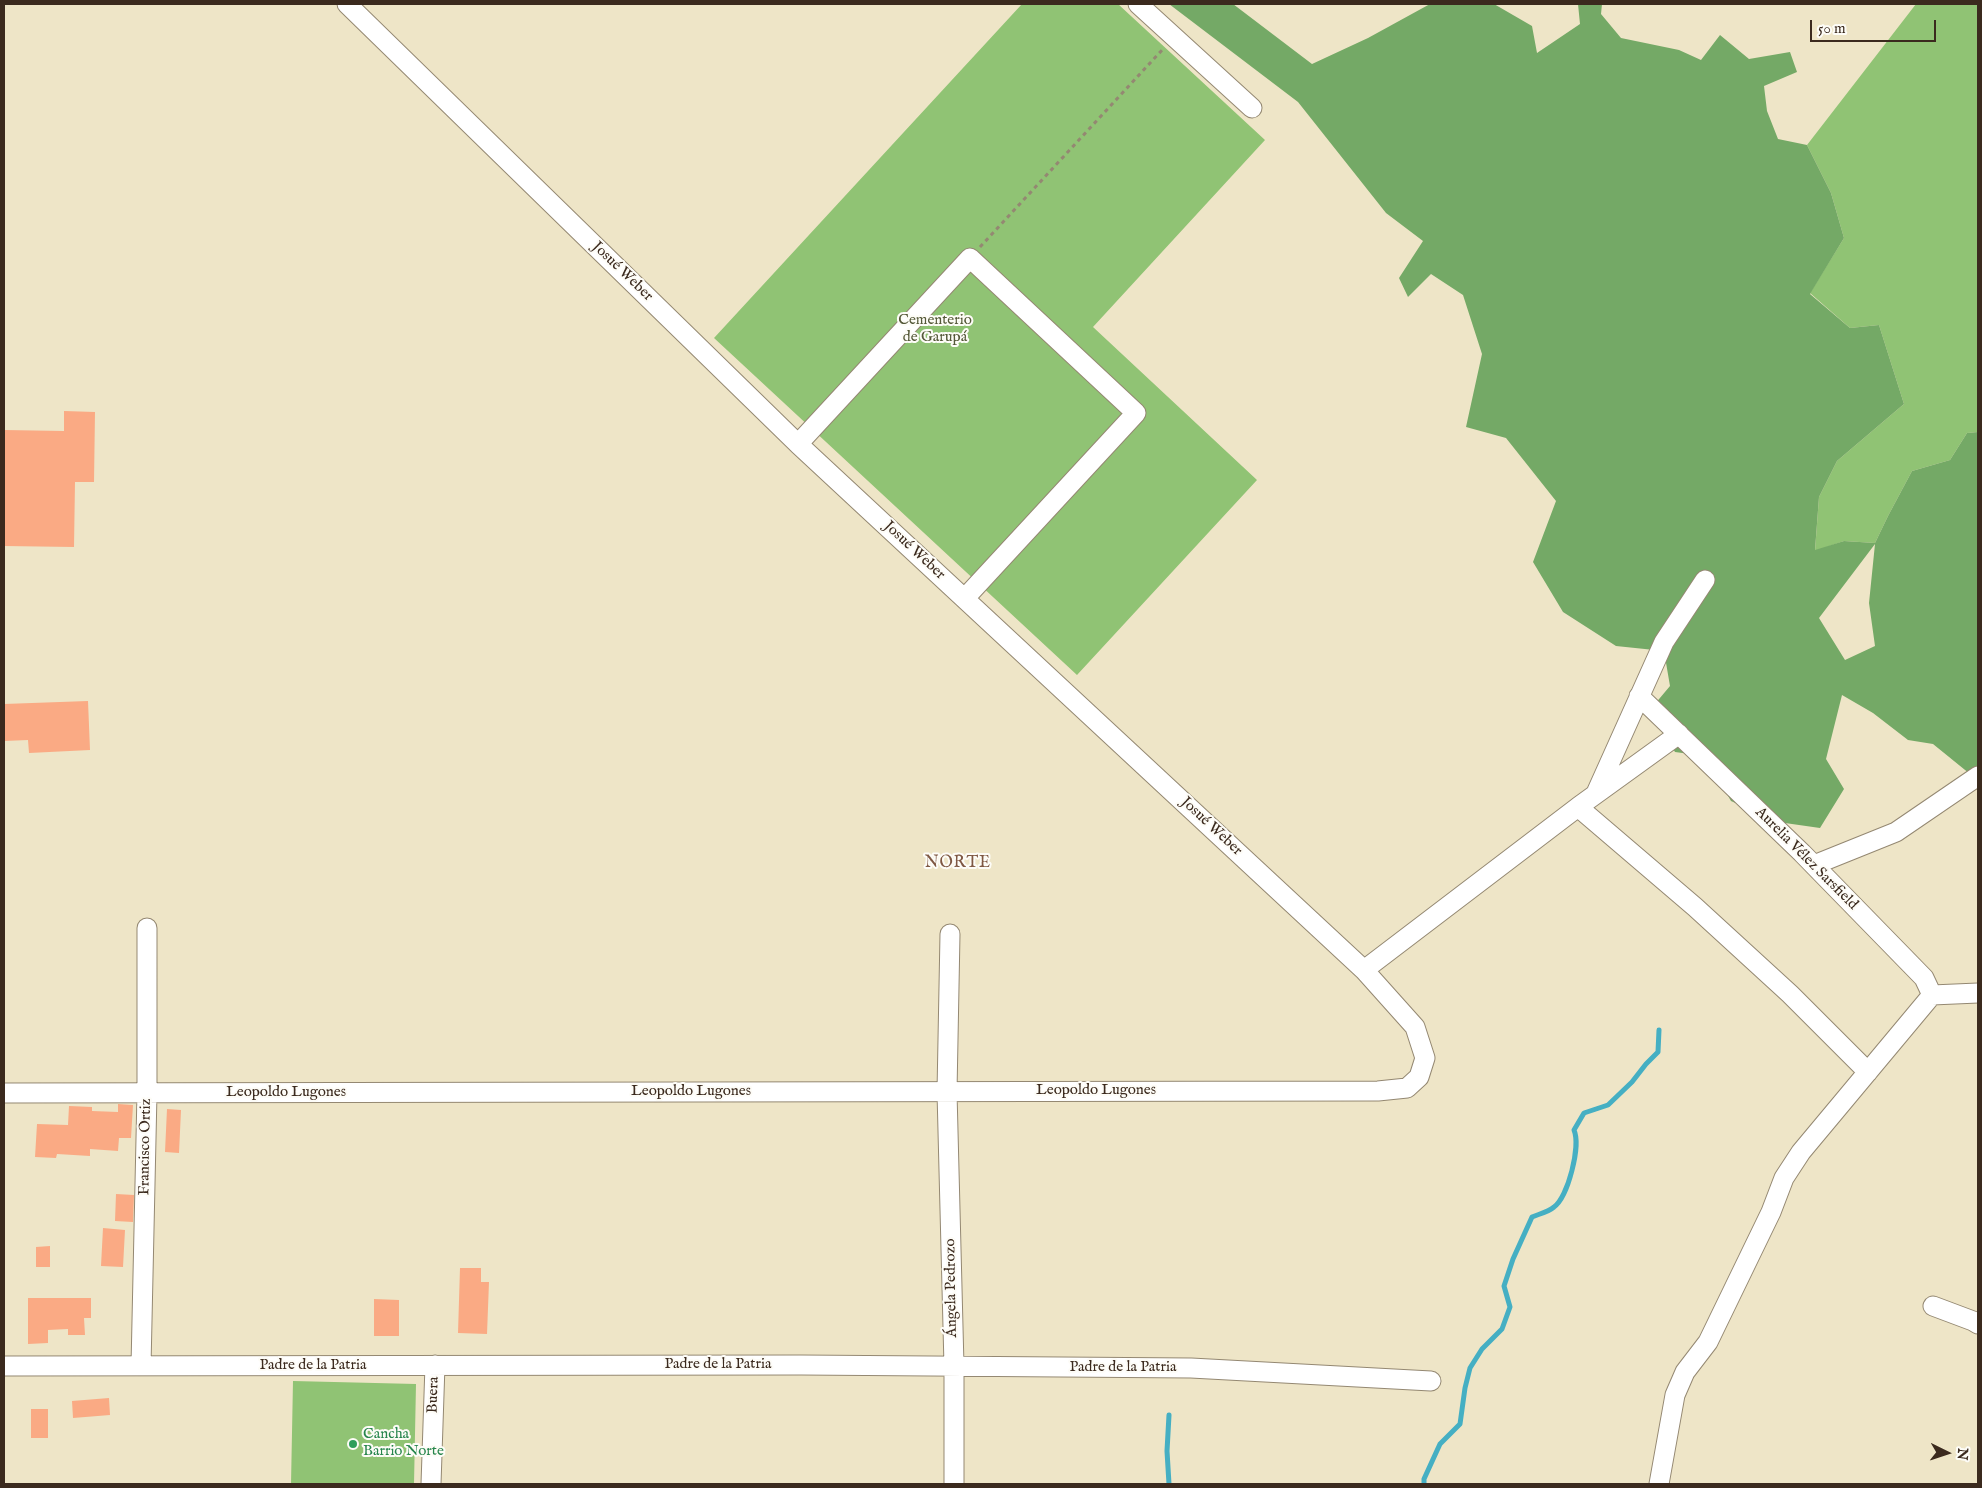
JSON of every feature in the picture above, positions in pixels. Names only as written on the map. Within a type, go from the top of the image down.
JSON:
[{"type":"street","name":"Josué Weber","points":[[347,4],[798,444],[1364,970],[1415,1027],[1425,1058],[1419,1077],[1407,1088],[1378,1091]]},
{"type":"street","points":[[1138,4],[1252,108]]},
{"type":"street","points":[[798,444],[970,258],[1136,413],[965,598]]},
{"type":"street","points":[[1597,792],[1664,642],[1705,580]]},
{"type":"street","name":"Aurelia Vélez Sarsfield","points":[[1639,696],[1814,865],[1924,978],[1932,995]]},
{"type":"street","points":[[1364,970],[1597,792],[1679,734]]},
{"type":"street","points":[[1814,865],[1896,832],[1978,776]]},
{"type":"street","points":[[1578,807],[1695,907],[1790,994],[1868,1072]]},
{"type":"street","name":"Francisco Ortiz","points":[[141,1366],[147,1093],[147,928]]},
{"type":"street","name":"Ángela Pedrozo","points":[[950,934],[947,1092],[954,1366],[954,1484]]},
{"type":"street","points":[[1660,1484],[1675,1396],[1685,1372],[1708,1342],[1771,1212],[1784,1178],[1801,1152],[1932,995],[1978,994]]},
{"type":"street","name":"Leopoldo Lugones","points":[[4,1093],[1378,1091]]},
{"type":"street","points":[[1934,1306],[1978,1324]]},
{"type":"street","name":"Padre de la Patria","points":[[4,1366],[435,1365],[1191,1368],[1431,1382]]},
{"type":"street","name":"Buera","points":[[431,1484],[435,1365]]},
{"type":"path","points":[[970,258],[1174,37]]},
{"type":"green space","name":"Cementerio de Garupá","points":[[1022,4],[1118,4],[1265,140],[1093,327],[1257,480],[1077,675],[714,338]]},
{"type":"green space","points":[[1169,4],[1233,4],[1312,64],[1368,38],[1430,4],[1494,4],[1532,26],[1537,53],[1580,24],[1578,4],[1602,4],[1601,14],[1621,38],[1679,50],[1701,60],[1720,35],[1749,59],[1790,52],[1797,72],[1764,86],[1767,111],[1778,139],[1807,145],[1831,193],[1844,238],[1810,294],[1850,328],[1879,325],[1904,404],[1837,461],[1819,497],[1815,550],[1844,541],[1875,543],[1912,471],[1950,460],[1967,433],[1978,432],[1978,784],[1970,774],[1933,744],[1908,740],[1873,713],[1842,695],[1826,759],[1844,789],[1820,828],[1778,822],[1731,801],[1705,756],[1675,752],[1649,711],[1670,686],[1664,651],[1616,646],[1563,612],[1533,562],[1556,501],[1506,438],[1466,427],[1482,354],[1463,295],[1431,274],[1408,297],[1399,278],[1423,241],[1386,213],[1298,102]],"holes":[[[1875,544],[1869,603],[1875,646],[1845,660],[1819,618]]]},
{"type":"green space","points":[[1916,4],[1978,4],[1978,432],[1967,433],[1950,460],[1912,471],[1875,543],[1844,541],[1815,551],[1819,497],[1837,461],[1904,404],[1879,325],[1850,328],[1810,293],[1844,238],[1831,193],[1807,145]]},
{"type":"green space","name":"Cancha Barrio Norte","points":[[293,1381],[416,1384],[414,1484],[291,1484]]},
{"type":"building","points":[[64,411],[95,412],[94,482],[75,482],[74,547],[4,546],[4,430],[64,431]]},
{"type":"building","points":[[88,701],[90,750],[29,753],[28,740],[4,741],[4,704]]},
{"type":"building","points":[[118,1104],[133,1105],[131,1138],[119,1138],[118,1151],[90,1149],[90,1156],[57,1154],[56,1158],[35,1157],[37,1124],[68,1125],[69,1106],[92,1107],[92,1111],[118,1112]]},
{"type":"building","points":[[167,1109],[181,1110],[179,1153],[165,1152]]},
{"type":"building","points":[[116,1194],[134,1195],[133,1222],[115,1221]]},
{"type":"building","points":[[103,1228],[125,1230],[123,1267],[101,1266]]},
{"type":"building","points":[[50,1246],[50,1267],[36,1267],[36,1247]]},
{"type":"building","points":[[460,1268],[481,1268],[481,1282],[489,1282],[487,1334],[458,1333]]},
{"type":"building","points":[[28,1298],[91,1298],[91,1318],[84,1318],[85,1335],[68,1335],[68,1329],[48,1330],[48,1343],[28,1344]]},
{"type":"building","points":[[374,1299],[399,1300],[399,1336],[374,1336]]},
{"type":"building","points":[[109,1398],[110,1415],[73,1418],[72,1401]]},
{"type":"building","points":[[31,1409],[48,1409],[48,1438],[31,1438]]},
{"type":"waterway","points":[[1424,1484],[1424,1479],[1440,1444],[1460,1424],[1470,1368],[1482,1349],[1502,1329],[1510,1307],[1504,1286],[1513,1259],[1532,1217],[1554,1207],[1564,1193],[1572,1171],[1576,1147],[1574,1130],[1584,1113],[1608,1105],[1632,1082],[1658,1052],[1659,1030]]},
{"type":"waterway","points":[[1169,1415],[1167,1451],[1169,1484]]},
{"type":"place","name":"Cancha Barrio Norte","points":[[353,1444]]},
{"type":"district","name":"NORTE","points":[[958,864]]}]
